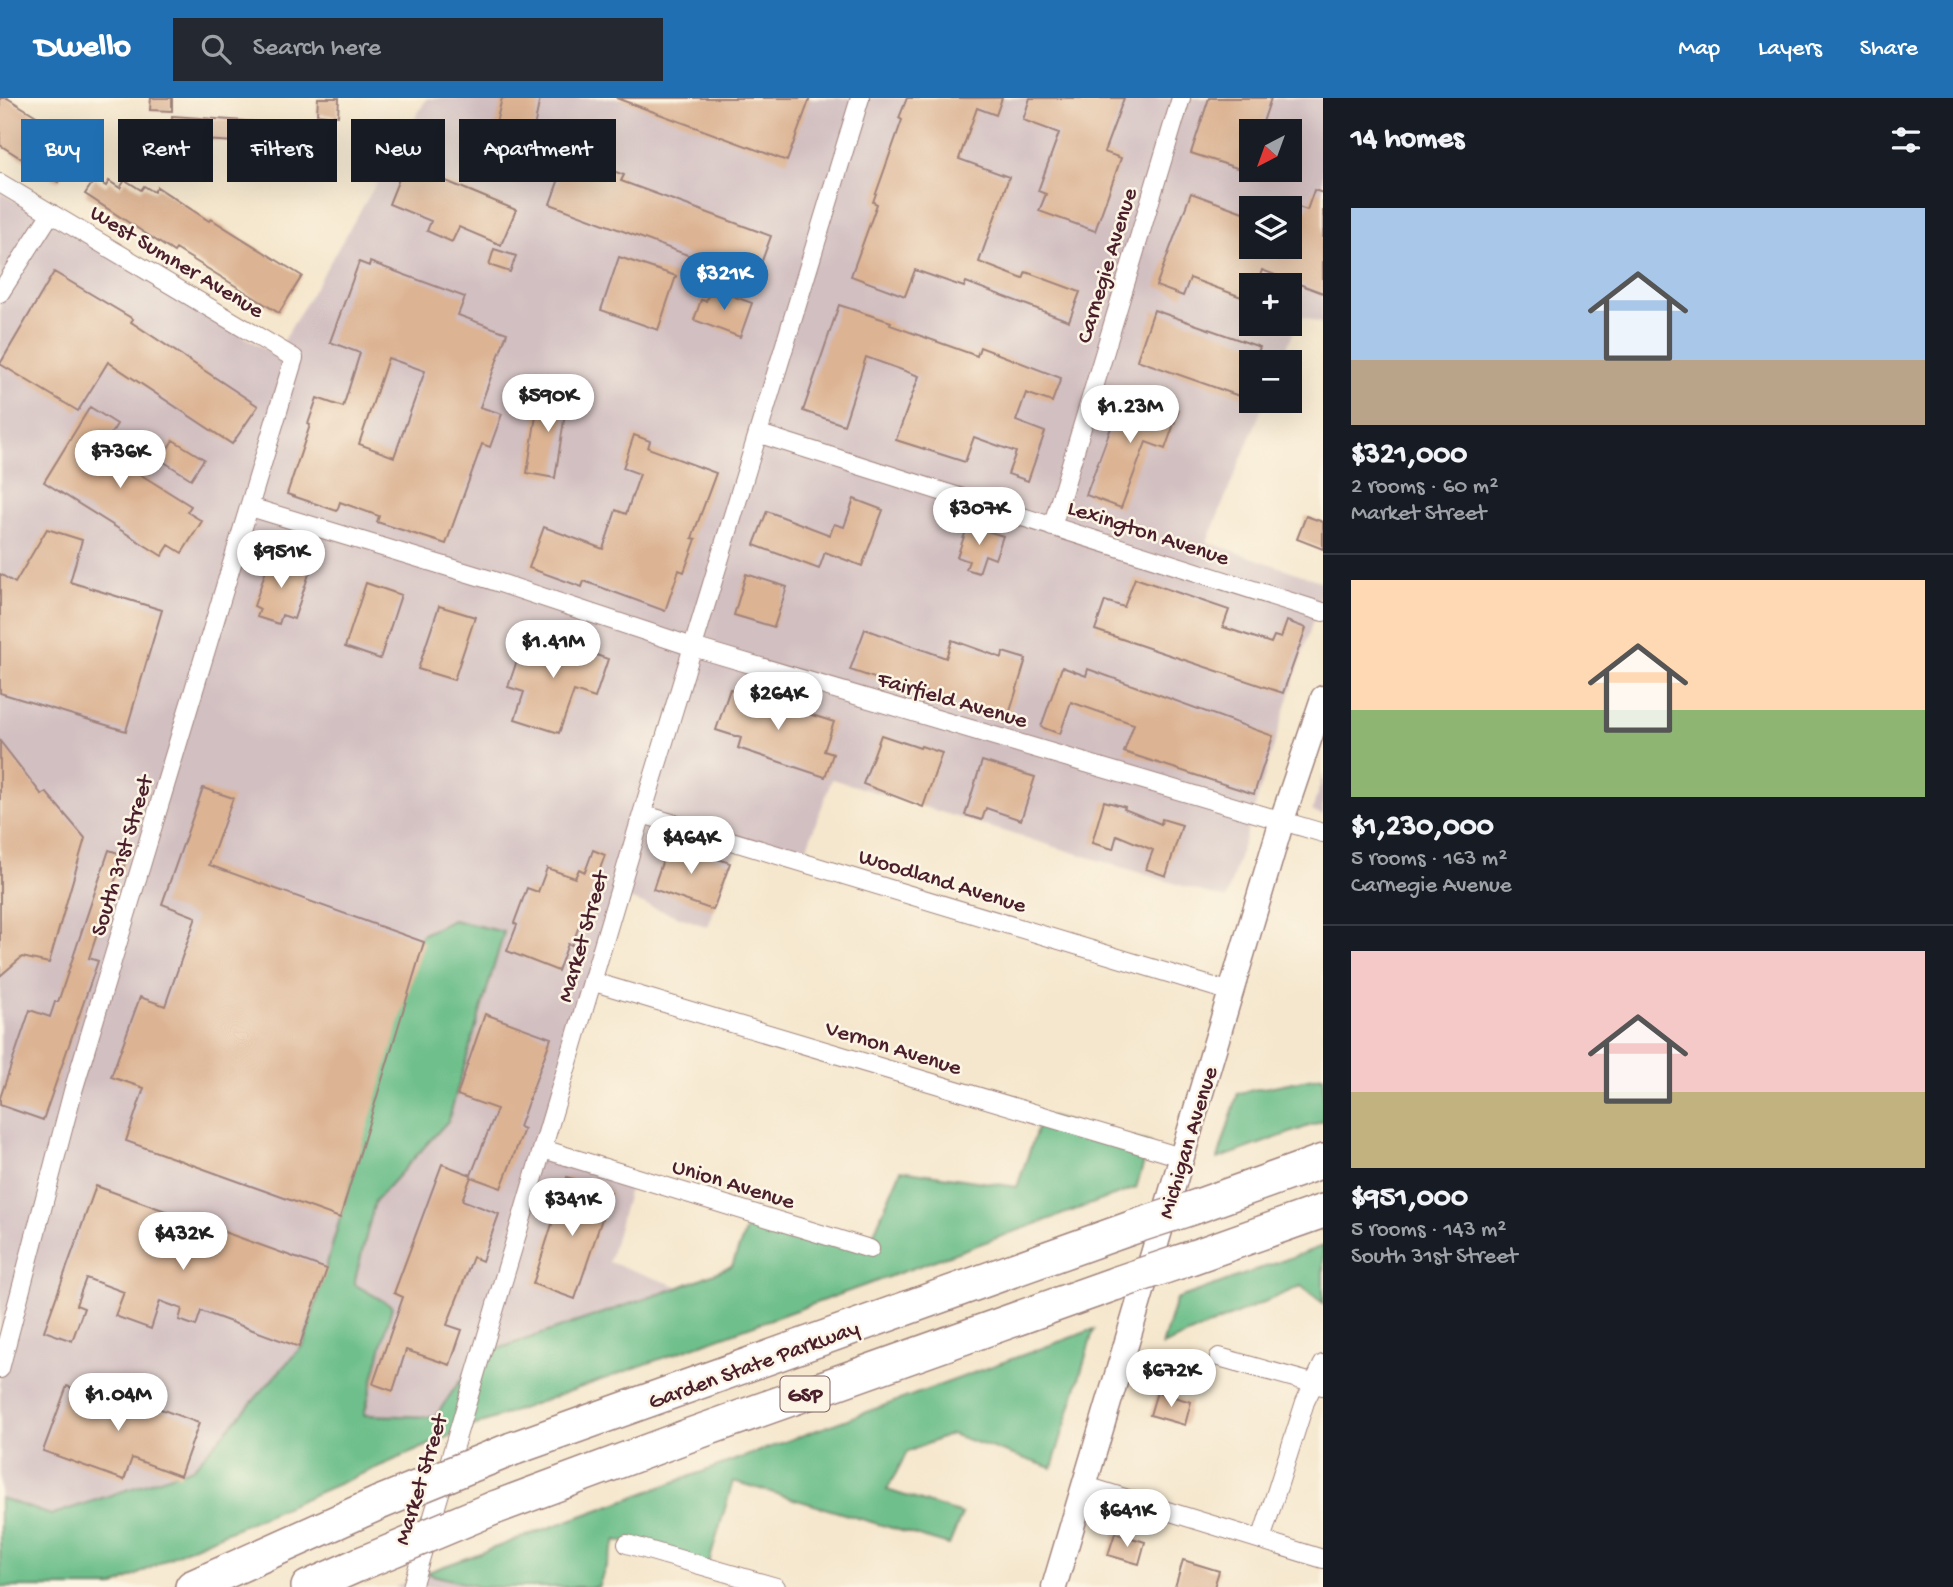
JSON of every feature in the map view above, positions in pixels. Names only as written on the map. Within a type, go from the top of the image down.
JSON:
[{"type":"highway","name":"Garden State Parkway","points":[[205,1581],[379,1503],[512,1449],[1323,1161]]},
{"type":"highway","name":"Garden State Parkway","points":[[308,1587],[494,1508],[1323,1211]]},
{"type":"street","name":"Market Street","points":[[412,1587],[642,814],[760,434],[860,98]]},
{"type":"street","name":"Carnegie Avenue","points":[[1052,527],[1181,98]]},
{"type":"street","name":"West Sumner Avenue","points":[[0,183],[294,358]]},
{"type":"street","points":[[0,293],[51,213]]},
{"type":"street","name":"South 31st Street","points":[[0,1369],[73,1091],[294,358]]},
{"type":"street","name":"Lexington Avenue","points":[[760,434],[1323,612]]},
{"type":"street","name":"Fairfield Avenue","points":[[250,507],[491,580],[693,647],[1323,832]]},
{"type":"street","name":"Michigan Avenue","points":[[1054,1587],[1282,820],[1323,698]]},
{"type":"street","name":"Woodland Avenue","points":[[642,814],[1231,992]]},
{"type":"street","name":"Vernon Avenue","points":[[594,982],[1181,1157]]},
{"type":"street","name":"Union Avenue","points":[[543,1149],[870,1250]]},
{"type":"street","points":[[1219,1357],[1318,1385]]},
{"type":"street","points":[[1261,1540],[1318,1385],[1323,1364]]},
{"type":"street","points":[[1083,1485],[1323,1559]]},
{"type":"street","points":[[627,1544],[776,1587]]},
{"type":"shaded area","points":[[427,98],[1323,98],[1323,324],[1302,317],[1302,273],[1239,273],[1239,336],[1292,336],[1286,350],[1239,350],[1239,413],[1260,413],[1207,542],[1323,582],[1323,588],[1226,899],[832,779],[802,861],[738,843],[708,927],[618,895],[540,1148],[633,1175],[609,1262],[680,1287],[477,1356],[435,1417],[363,1415],[392,1306],[354,1284],[375,1201],[448,1121],[503,932],[453,920],[421,935],[304,1344],[193,1468],[51,1515],[0,1498],[0,192],[275,355],[377,182],[445,182],[445,119],[415,119]]},
{"type":"shaded area","points":[[1323,775],[1323,815],[1312,811]]},
{"type":"shaded area","points":[[425,1573],[479,1587],[395,1587]]},
{"type":"green space","points":[[453,920],[504,932],[448,1121],[375,1201],[354,1284],[392,1306],[364,1415],[435,1417],[477,1356],[680,1287],[732,1266],[752,1214],[870,1242],[901,1170],[1017,1187],[1042,1115],[1150,1143],[1136,1188],[473,1426],[185,1550],[113,1587],[0,1587],[0,1498],[51,1515],[193,1468],[304,1344],[421,935]]},
{"type":"green space","points":[[1323,1076],[1323,1121],[1218,1159],[1238,1093]]},
{"type":"green space","points":[[1323,1246],[1323,1303],[1301,1286],[1162,1346],[1176,1299]]},
{"type":"green space","points":[[1094,1329],[1052,1468],[951,1434],[907,1452],[887,1490],[962,1514],[949,1545],[733,1481],[708,1566],[616,1540],[598,1587],[479,1587],[425,1573]]},
{"type":"building","points":[[0,98],[7,98],[41,119],[21,119],[21,158],[0,145]]},
{"type":"building","points":[[151,98],[172,98],[172,111],[150,110]]},
{"type":"building","points":[[318,98],[339,98],[338,116],[317,114]]},
{"type":"building","points":[[502,98],[540,98],[536,119],[497,119]]},
{"type":"building","points":[[616,98],[810,98],[787,161]]},
{"type":"building","points":[[907,98],[1002,98],[996,115],[977,108],[959,159],[1009,177],[979,262],[1023,279],[1026,272],[1080,292],[1069,321],[966,282],[964,287],[915,270],[905,296],[851,276],[877,204],[873,202]]},
{"type":"building","points":[[1030,98],[1124,98],[1104,152],[1121,158],[1095,231],[1039,211],[1046,194],[1038,191],[1059,133],[1023,120]]},
{"type":"building","points":[[1209,98],[1271,98],[1264,119],[1239,119],[1239,169],[1191,153]]},
{"type":"building","points":[[172,116],[227,120],[227,141],[213,141],[213,119],[172,119]]},
{"type":"building","points":[[616,172],[624,175],[621,181],[771,236],[755,280],[550,204],[558,182],[616,182]]},
{"type":"building","points":[[109,181],[120,188],[124,182],[128,182],[141,190],[144,186],[154,192],[157,187],[302,276],[279,313],[176,249],[174,252],[85,194],[93,182],[106,186]]},
{"type":"building","points":[[445,181],[516,210],[501,245],[459,227],[452,242],[427,231],[431,221],[389,204],[398,182]]},
{"type":"building","points":[[1314,190],[1323,193],[1323,293],[1302,285],[1302,273],[1270,273],[1262,270],[1261,273],[1239,273],[1239,296],[1190,278],[1183,296],[1156,286],[1191,193],[1239,211],[1239,259],[1302,259],[1302,208],[1307,210]]},
{"type":"building","points":[[494,249],[516,256],[510,272],[489,265]]},
{"type":"building","points":[[619,257],[676,276],[658,330],[601,310]]},
{"type":"building","points":[[359,262],[369,266],[370,262],[465,297],[458,315],[507,333],[480,407],[502,414],[490,447],[482,444],[446,544],[377,522],[379,516],[340,502],[337,511],[287,494],[317,398],[343,407],[360,353],[330,342]],"holes":[[[388,358],[425,371],[394,457],[359,444]]]},
{"type":"building","points":[[54,272],[133,319],[131,322],[258,406],[232,444],[108,362],[78,411],[0,364]]},
{"type":"building","points":[[711,288],[752,303],[740,337],[694,320],[701,300],[706,301]]},
{"type":"building","points":[[839,305],[977,356],[980,347],[1061,378],[1052,402],[1026,393],[1016,421],[1045,432],[1028,481],[1008,474],[1016,452],[974,437],[965,462],[896,440],[919,376],[866,357],[844,425],[803,411]]},
{"type":"building","points":[[1154,310],[1260,347],[1259,350],[1239,350],[1239,396],[1137,360]]},
{"type":"building","points":[[540,390],[568,394],[555,478],[527,473]]},
{"type":"building","points":[[1125,390],[1179,410],[1165,449],[1146,442],[1121,508],[1086,495]]},
{"type":"building","points":[[90,407],[117,424],[101,450],[191,506],[187,512],[202,521],[182,553],[169,545],[162,556],[44,482]]},
{"type":"building","points":[[634,435],[650,441],[648,448],[716,473],[692,538],[696,539],[684,572],[679,570],[665,611],[584,581],[582,587],[529,568],[544,527],[603,549],[616,510],[626,514],[640,474],[623,468]]},
{"type":"building","points":[[173,440],[204,459],[191,479],[161,460]]},
{"type":"building","points":[[854,499],[883,510],[862,566],[825,552],[819,569],[754,545],[767,511],[830,535],[834,524],[844,527]]},
{"type":"building","points":[[1306,516],[1323,522],[1323,549],[1297,539]]},
{"type":"building","points":[[968,525],[1003,536],[995,559],[985,555],[979,573],[966,569],[969,561],[957,557]]},
{"type":"building","points":[[47,529],[82,540],[70,582],[162,610],[126,731],[0,693],[0,574],[15,583]]},
{"type":"building","points":[[271,555],[311,568],[294,619],[282,615],[279,624],[257,617],[260,609],[254,606]]},
{"type":"building","points":[[746,574],[787,587],[774,627],[734,615]]},
{"type":"building","points":[[1135,578],[1229,610],[1223,627],[1271,643],[1274,636],[1281,638],[1287,621],[1306,628],[1283,693],[1095,630],[1105,601],[1124,607]]},
{"type":"building","points":[[366,583],[401,595],[380,659],[345,647]]},
{"type":"building","points":[[439,606],[475,617],[454,680],[418,669]]},
{"type":"building","points":[[865,629],[946,658],[952,640],[1002,658],[1003,652],[1026,659],[1008,718],[850,670]]},
{"type":"building","points":[[527,631],[608,659],[595,698],[574,691],[559,733],[515,719],[524,692],[508,687]]},
{"type":"building","points":[[1062,667],[1086,676],[1088,669],[1273,736],[1254,794],[1124,752],[1134,724],[1071,702],[1060,734],[1041,727]]},
{"type":"building","points":[[730,689],[834,722],[824,751],[833,754],[825,777],[738,748],[741,738],[716,730]]},
{"type":"building","points":[[881,735],[942,753],[923,807],[863,784]]},
{"type":"building","points":[[0,741],[42,795],[46,792],[85,838],[49,963],[22,957],[0,976]]},
{"type":"building","points":[[982,761],[1035,777],[1021,820],[986,808],[982,820],[965,815]]},
{"type":"building","points":[[203,788],[233,798],[209,865],[424,942],[340,1218],[126,1141],[144,1088],[111,1077],[140,997],[165,1006],[196,917],[162,904]]},
{"type":"building","points":[[1104,801],[1125,807],[1124,809],[1161,824],[1162,819],[1182,825],[1166,876],[1146,869],[1153,850],[1117,835],[1113,849],[1092,843]]},
{"type":"building","points":[[669,842],[730,863],[713,910],[653,889]]},
{"type":"building","points":[[109,850],[127,856],[122,873],[118,872],[89,958],[98,961],[43,1120],[0,1105],[0,1098],[30,1010],[50,1017],[55,1002],[58,1002]]},
{"type":"building","points":[[593,850],[605,855],[572,945],[568,944],[558,971],[507,951],[527,888],[538,892],[547,868],[575,878],[579,869],[585,872]]},
{"type":"building","points":[[485,1014],[551,1038],[519,1127],[524,1129],[501,1188],[471,1177],[462,1200],[499,1214],[482,1261],[473,1257],[447,1325],[462,1330],[450,1365],[406,1350],[393,1391],[373,1384],[403,1297],[394,1293],[442,1164],[471,1175],[497,1109],[457,1095]]},
{"type":"building","points":[[567,1177],[611,1192],[575,1299],[533,1284]]},
{"type":"building","points":[[96,1186],[327,1269],[299,1347],[201,1311],[196,1326],[179,1320],[182,1309],[160,1301],[151,1329],[115,1316],[124,1292],[86,1278],[76,1305],[84,1308],[72,1341],[44,1331]]},
{"type":"building","points":[[95,1385],[199,1423],[180,1476],[132,1458],[124,1480],[43,1451],[67,1386],[91,1395]]},
{"type":"building","points":[[1157,1392],[1191,1402],[1185,1425],[1150,1415]]},
{"type":"building","points":[[1115,1533],[1145,1542],[1139,1564],[1108,1555]]},
{"type":"building","points":[[1183,1560],[1219,1571],[1214,1587],[1175,1587]]}]
